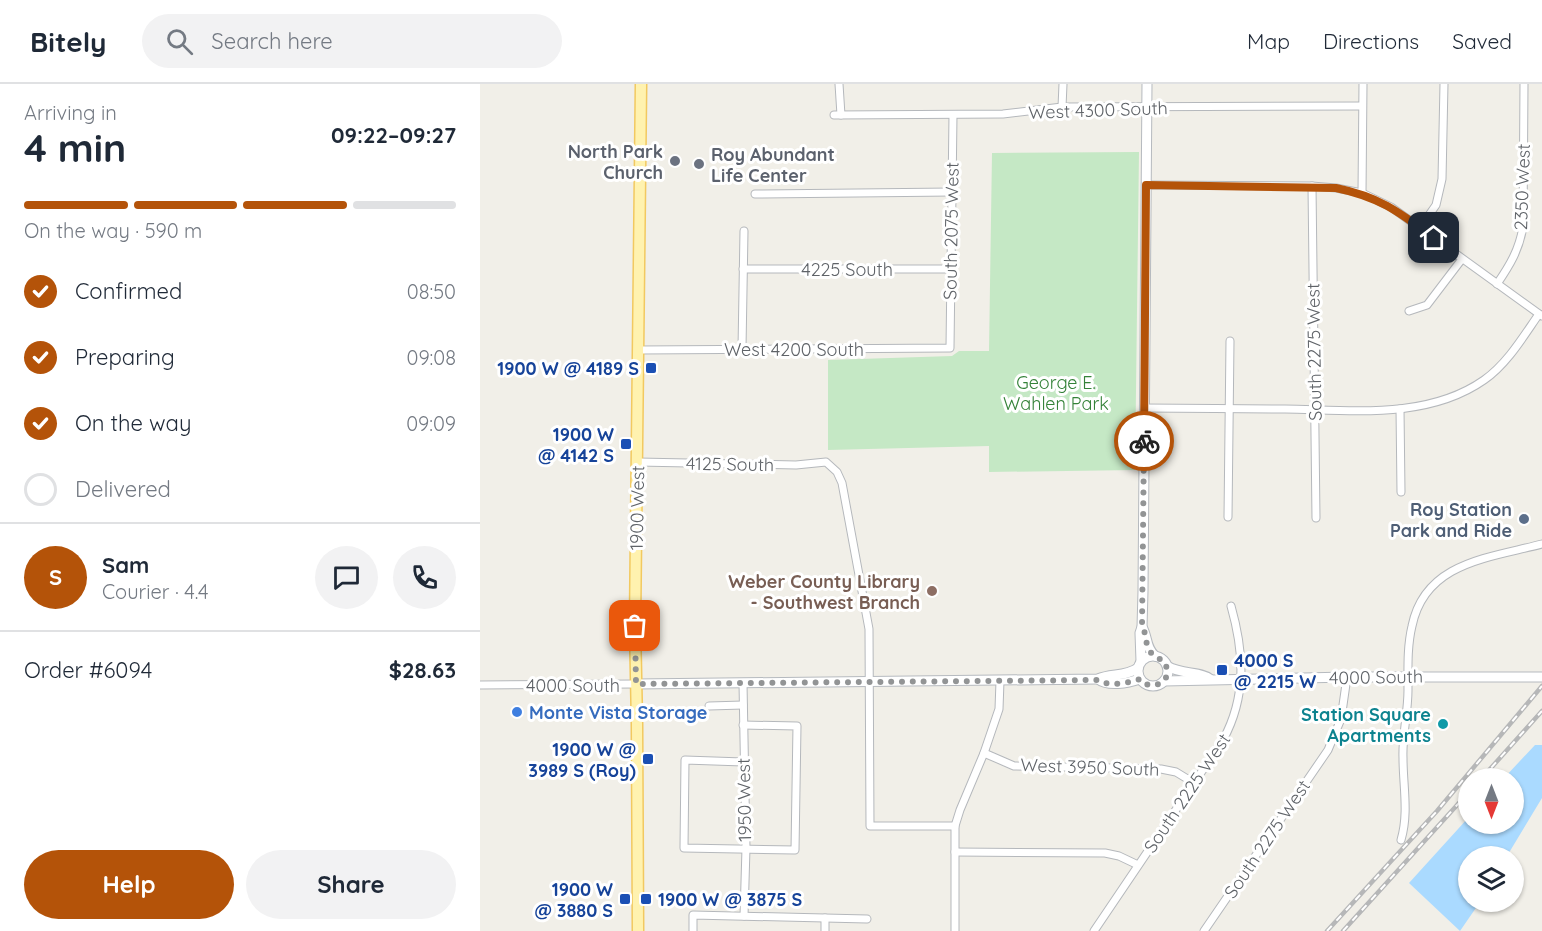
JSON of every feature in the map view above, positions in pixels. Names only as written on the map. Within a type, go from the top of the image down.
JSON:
[{"type":"main road","name":"1900 West","points":[[638,931],[635,626],[641,84]]},
{"type":"street","name":"West 4300 South","points":[[839,84],[837,115],[1004,114],[1062,107],[1362,106]]},
{"type":"street","points":[[1062,107],[1063,84]]},
{"type":"street","points":[[1142,627],[1146,633],[1148,648],[1167,666],[1167,676],[1157,685],[1149,686],[1140,679],[1139,664],[1142,627],[1147,84]]},
{"type":"street","points":[[1362,193],[1363,84]]},
{"type":"street","points":[[1420,228],[1436,205],[1442,179],[1444,84]]},
{"type":"street","name":"2350 West","points":[[1497,284],[1514,258],[1520,244],[1523,227],[1524,84]]},
{"type":"street","name":"South 2075 West","points":[[950,348],[952,115]]},
{"type":"street","points":[[1144,408],[1382,411],[1432,403],[1461,394],[1485,379],[1505,360],[1541,315],[1391,207],[1362,193],[1312,186],[1146,185]]},
{"type":"street","name":"South 2275 West","points":[[1312,186],[1316,518]]},
{"type":"street","points":[[755,194],[952,192]]},
{"type":"street","points":[[742,349],[744,231]]},
{"type":"street","points":[[1409,311],[1427,305],[1462,259]]},
{"type":"street","name":"4225 South","points":[[743,269],[951,269]]},
{"type":"street","points":[[1228,517],[1230,341]]},
{"type":"street","name":"West 4200 South","points":[[639,350],[950,348]]},
{"type":"street","points":[[1400,409],[1401,492]]},
{"type":"street","name":"4125 South","points":[[638,462],[788,465],[826,462],[832,466],[842,483],[869,629],[868,682]]},
{"type":"street","points":[[1401,840],[1406,823],[1403,755],[1408,715],[1409,644],[1417,608],[1424,594],[1435,582],[1462,566],[1542,544]]},
{"type":"street","name":"South 2225 West","points":[[1094,931],[1231,726],[1242,681],[1238,632],[1231,606]]},
{"type":"street","points":[[1139,664],[1146,657],[1155,656]]},
{"type":"street","name":"4000 South","points":[[480,685],[1098,680],[1105,676],[1125,674],[1139,664]]},
{"type":"street","name":"4000 South","points":[[1167,666],[1184,674],[1204,675],[1210,679]]},
{"type":"street","name":"South 2275 West","points":[[1204,931],[1328,750],[1341,719],[1347,676]]},
{"type":"street","name":"4000 South","points":[[1164,681],[1210,679],[1242,681],[1347,676],[1542,677]]},
{"type":"street","name":"4000 South","points":[[1098,680],[1103,683],[1140,679]]},
{"type":"street","points":[[955,931],[955,826],[999,709],[999,681]]},
{"type":"street","points":[[868,682],[870,826],[955,826]]},
{"type":"street","name":"1950 West","points":[[743,683],[746,848],[744,916]]},
{"type":"street","points":[[709,705],[743,705]]},
{"type":"street","points":[[743,725],[797,726],[795,850],[684,848],[685,760],[743,762]]},
{"type":"street","name":"West 3950 South","points":[[984,753],[1014,766],[1161,768],[1176,772],[1194,783]]},
{"type":"street","points":[[955,852],[1105,853],[1119,856],[1138,865]]},
{"type":"street","points":[[693,931],[693,915],[867,919]]},
{"type":"street","points":[[825,918],[825,931]]},
{"type":"green space","name":"George E. Wahlen Park","points":[[1139,152],[1135,470],[989,472],[989,446],[828,450],[828,360],[952,356],[959,351],[989,351],[992,153]]},
{"type":"water","points":[[1535,745],[1542,745],[1542,798],[1524,828],[1524,768],[1513,768]]},
{"type":"water","points":[[1458,829],[1458,834],[1520,834],[1513,846],[1458,846],[1458,912],[1473,912],[1460,931],[1409,883]]},
{"type":"railway","points":[[1327,931],[1437,811],[1542,686]]},
{"type":"railway","points":[[1491,768],[1542,711]]},
{"type":"railway","points":[[1343,931],[1458,804]]},
{"type":"way so far","points":[[635,626],[636,684],[1098,680],[1103,683],[1140,679],[1149,686],[1157,685],[1167,676],[1167,666],[1148,648],[1146,633],[1142,627],[1144,441]]},
{"type":"place","name":"North Park Church","points":[[675,161]]},
{"type":"place","name":"Roy Abundant Life Center","points":[[699,164]]},
{"type":"place","name":"1900 W @ 4189 S","points":[[651,368]]},
{"type":"place","name":"1900 W @ 4142 S","points":[[626,444]]},
{"type":"place","name":"Roy Station Park and Ride","points":[[1524,519]]},
{"type":"place","name":"Weber County Library - Southwest Branch","points":[[932,591]]},
{"type":"place","name":"4000 S @ 2215 W","points":[[1222,670]]},
{"type":"place","name":"Monte Vista Storage","points":[[517,712]]},
{"type":"place","name":"Station Square Apartments","points":[[1443,724]]},
{"type":"place","name":"1900 W @ 3989 S (Roy)","points":[[648,759]]},
{"type":"place","name":"1900 W @ 3880 S","points":[[625,899]]},
{"type":"place","name":"1900 W @ 3875 S","points":[[646,899]]},
{"type":"route","points":[[1144,441],[1146,185],[1336,188],[1362,193],[1391,207],[1434,238]]}]
